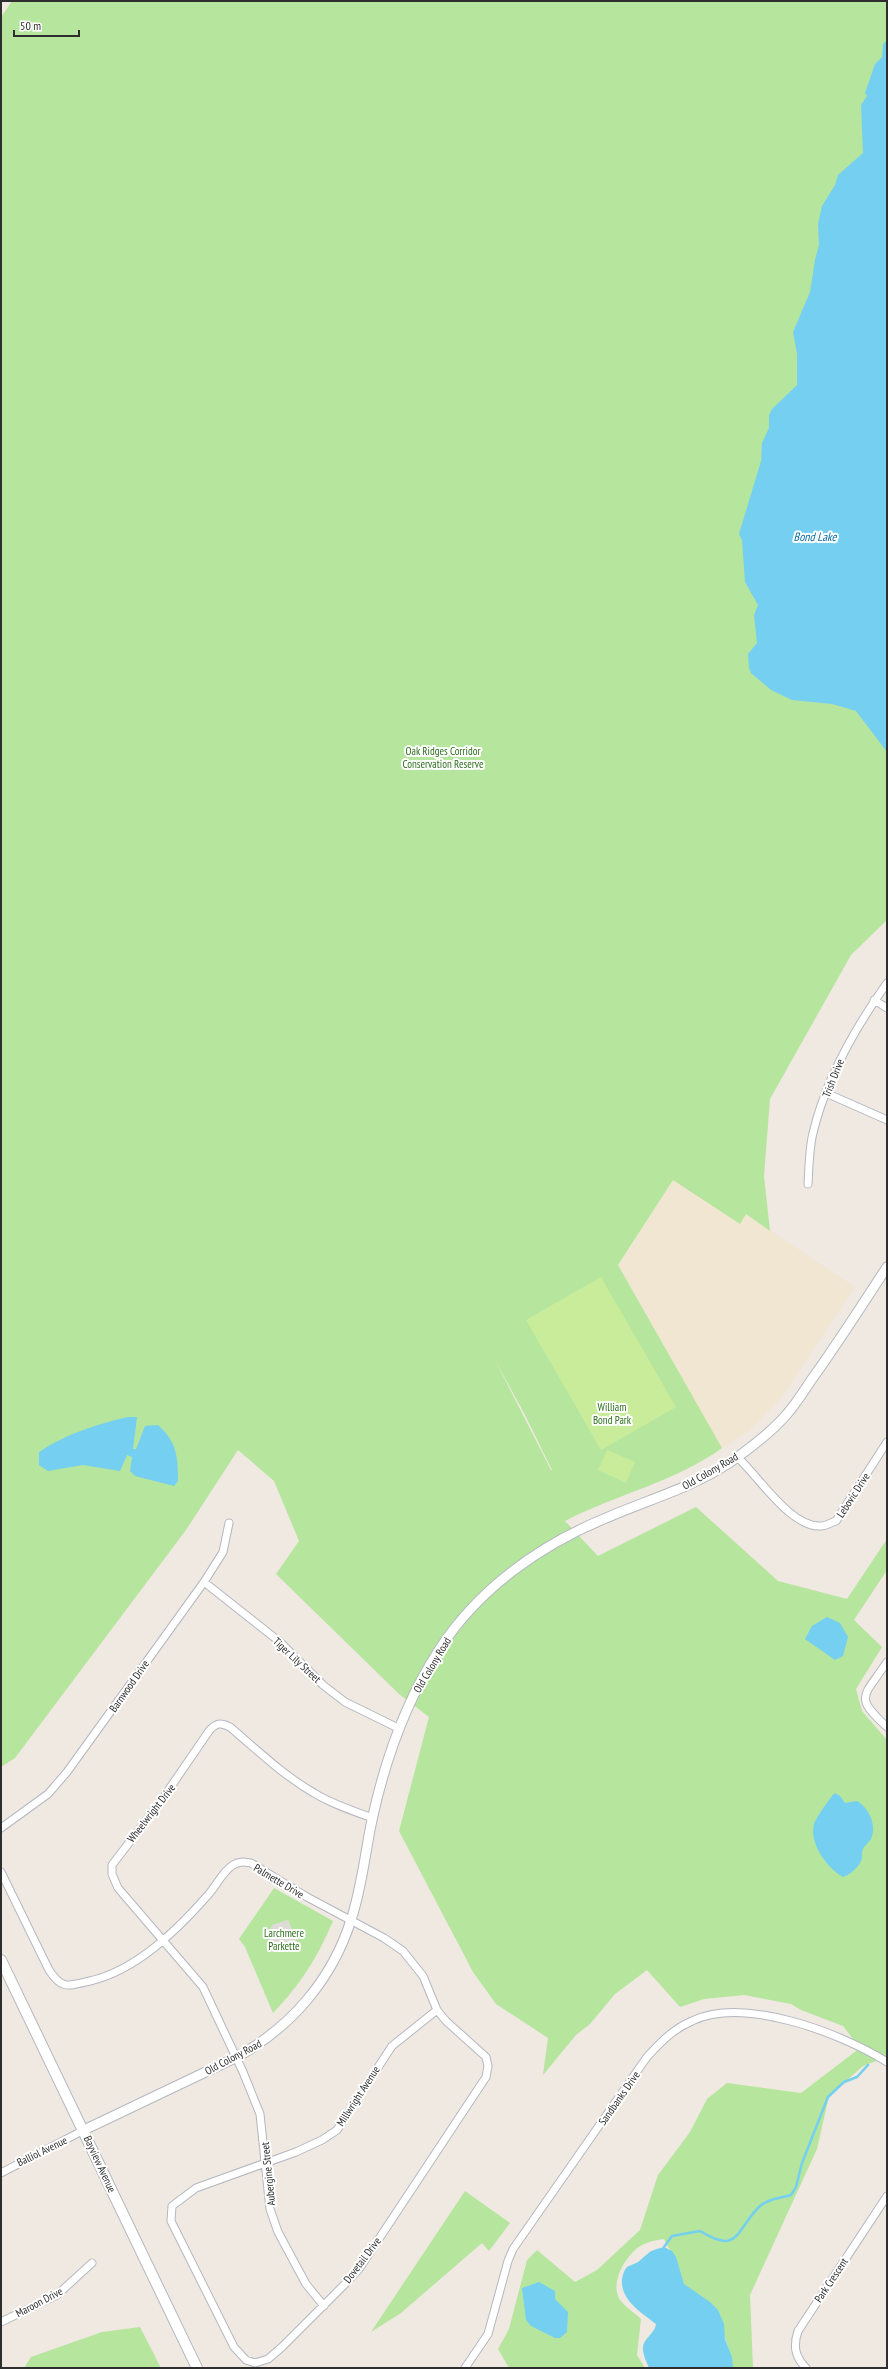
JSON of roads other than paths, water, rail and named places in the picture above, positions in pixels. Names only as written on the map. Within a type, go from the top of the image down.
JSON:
[{"type":"main road","name":"Bayview Avenue","points":[[1,1960],[84,2130],[197,2368]]},
{"type":"street","name":"Trish Drive","points":[[808,1184],[813,1133],[826,1093],[844,1051],[874,1000],[887,983]]},
{"type":"street","points":[[874,1000],[887,1008]]},
{"type":"street","points":[[826,1093],[887,1120]]},
{"type":"street","name":"Old Colony Road","points":[[84,2130],[237,2057],[260,2044],[299,2011],[320,1985],[333,1962],[351,1920],[363,1874],[373,1818],[398,1728],[438,1651],[461,1619],[502,1579],[562,1540],[604,1519],[691,1485],[766,1436],[787,1414],[887,1267]]},
{"type":"street","name":"Lebovic Drive","points":[[736,1457],[787,1509],[807,1523],[822,1526],[836,1521],[887,1442]]},
{"type":"street","name":"Barnwood Drive","points":[[1,1828],[48,1794],[67,1772],[204,1582],[222,1552],[229,1523]]},
{"type":"street","name":"Tiger Lily Street","points":[[204,1582],[280,1642],[323,1685],[345,1702],[398,1728]]},
{"type":"street","points":[[887,1662],[867,1692],[865,1701],[868,1709],[887,1727]]},
{"type":"street","name":"Wheelwright Drive","points":[[237,2057],[204,1986],[118,1888],[112,1874],[112,1865],[161,1801],[215,1724],[222,1722],[230,1727],[282,1772],[314,1794],[343,1808],[373,1818]]},
{"type":"street","name":"Palmette Drive","points":[[163,1938],[198,1906],[217,1885],[224,1872],[242,1861],[251,1864],[351,1920]]},
{"type":"street","points":[[1,1872],[49,1970],[57,1982],[67,1986],[99,1979],[122,1970],[144,1956],[163,1938]]},
{"type":"street","name":"Dovetail Drive","points":[[265,2162],[196,2188],[172,2206],[171,2221],[234,2347],[246,2360],[255,2363],[268,2359],[324,2306],[359,2269],[486,2077],[488,2066],[486,2057],[446,2021],[437,2010],[423,1976],[403,1951],[351,1920]]},
{"type":"street","name":"Millwright Avenue","points":[[265,2162],[296,2152],[322,2140],[337,2130],[392,2046],[437,2010]]},
{"type":"street","name":"Sandbanks Drive","points":[[465,2368],[488,2334],[508,2261],[513,2249],[647,2057],[670,2033],[693,2020],[726,2012],[758,2013],[821,2030],[844,2039],[887,2062]]},
{"type":"street","name":"Aubergine Street","points":[[237,2057],[260,2114],[270,2209],[278,2232],[306,2284],[324,2306]]},
{"type":"street","name":"Balliol Avenue","points":[[1,2173],[84,2130]]},
{"type":"street","name":"Park Crescent","points":[[806,2368],[795,2351],[795,2342],[798,2331],[887,2196]]},
{"type":"street","name":"Maroon Drive","points":[[2,2320],[57,2295],[92,2263]]},
{"type":"water","name":"Bond Lake","points":[[887,40],[887,752],[856,711],[832,704],[792,700],[771,690],[751,673],[748,654],[757,643],[754,615],[758,605],[745,582],[742,540],[739,534],[761,461],[762,443],[769,428],[769,415],[772,409],[797,385],[797,354],[793,332],[810,292],[819,245],[818,224],[822,206],[835,185],[838,175],[863,153],[861,105],[867,96],[865,93],[875,64],[882,57],[883,44]]},
{"type":"water","points":[[128,1417],[137,1417],[133,1449],[136,1449],[145,1426],[158,1425],[173,1444],[178,1465],[178,1481],[174,1486],[135,1476],[130,1471],[132,1457],[127,1455],[120,1471],[83,1465],[48,1471],[39,1465],[39,1452],[60,1440],[82,1430]]},
{"type":"water","points":[[827,1617],[840,1623],[848,1637],[843,1656],[835,1660],[805,1639],[812,1626]]},
{"type":"water","points":[[835,1793],[840,1796],[845,1803],[857,1801],[861,1804],[871,1817],[873,1828],[871,1839],[863,1849],[860,1864],[848,1875],[843,1877],[825,1862],[817,1847],[813,1832],[814,1824],[817,1818]]},
{"type":"water","points":[[664,2247],[672,2251],[676,2257],[684,2284],[710,2302],[718,2310],[724,2324],[725,2339],[732,2357],[733,2368],[649,2368],[644,2354],[643,2345],[655,2328],[656,2324],[628,2300],[622,2287],[622,2279],[627,2267],[638,2262],[652,2251]]},
{"type":"water","points":[[539,2282],[555,2291],[555,2299],[568,2312],[567,2332],[560,2338],[555,2338],[531,2326],[526,2320],[522,2288]]},
{"type":"waterway","points":[[664,2247],[672,2236],[700,2231],[722,2241],[729,2240],[735,2237],[762,2204],[770,2200],[791,2195],[796,2187],[802,2163],[828,2097],[844,2082],[857,2077],[868,2065]]},
{"type":"park label","name":"Oak Ridges Corridor Conservation Reserve","points":[[443,757]]},
{"type":"park label","name":"William Bond Park","points":[[612,1413]]},
{"type":"park label","name":"Larchmere Parkette","points":[[284,1939]]}]
